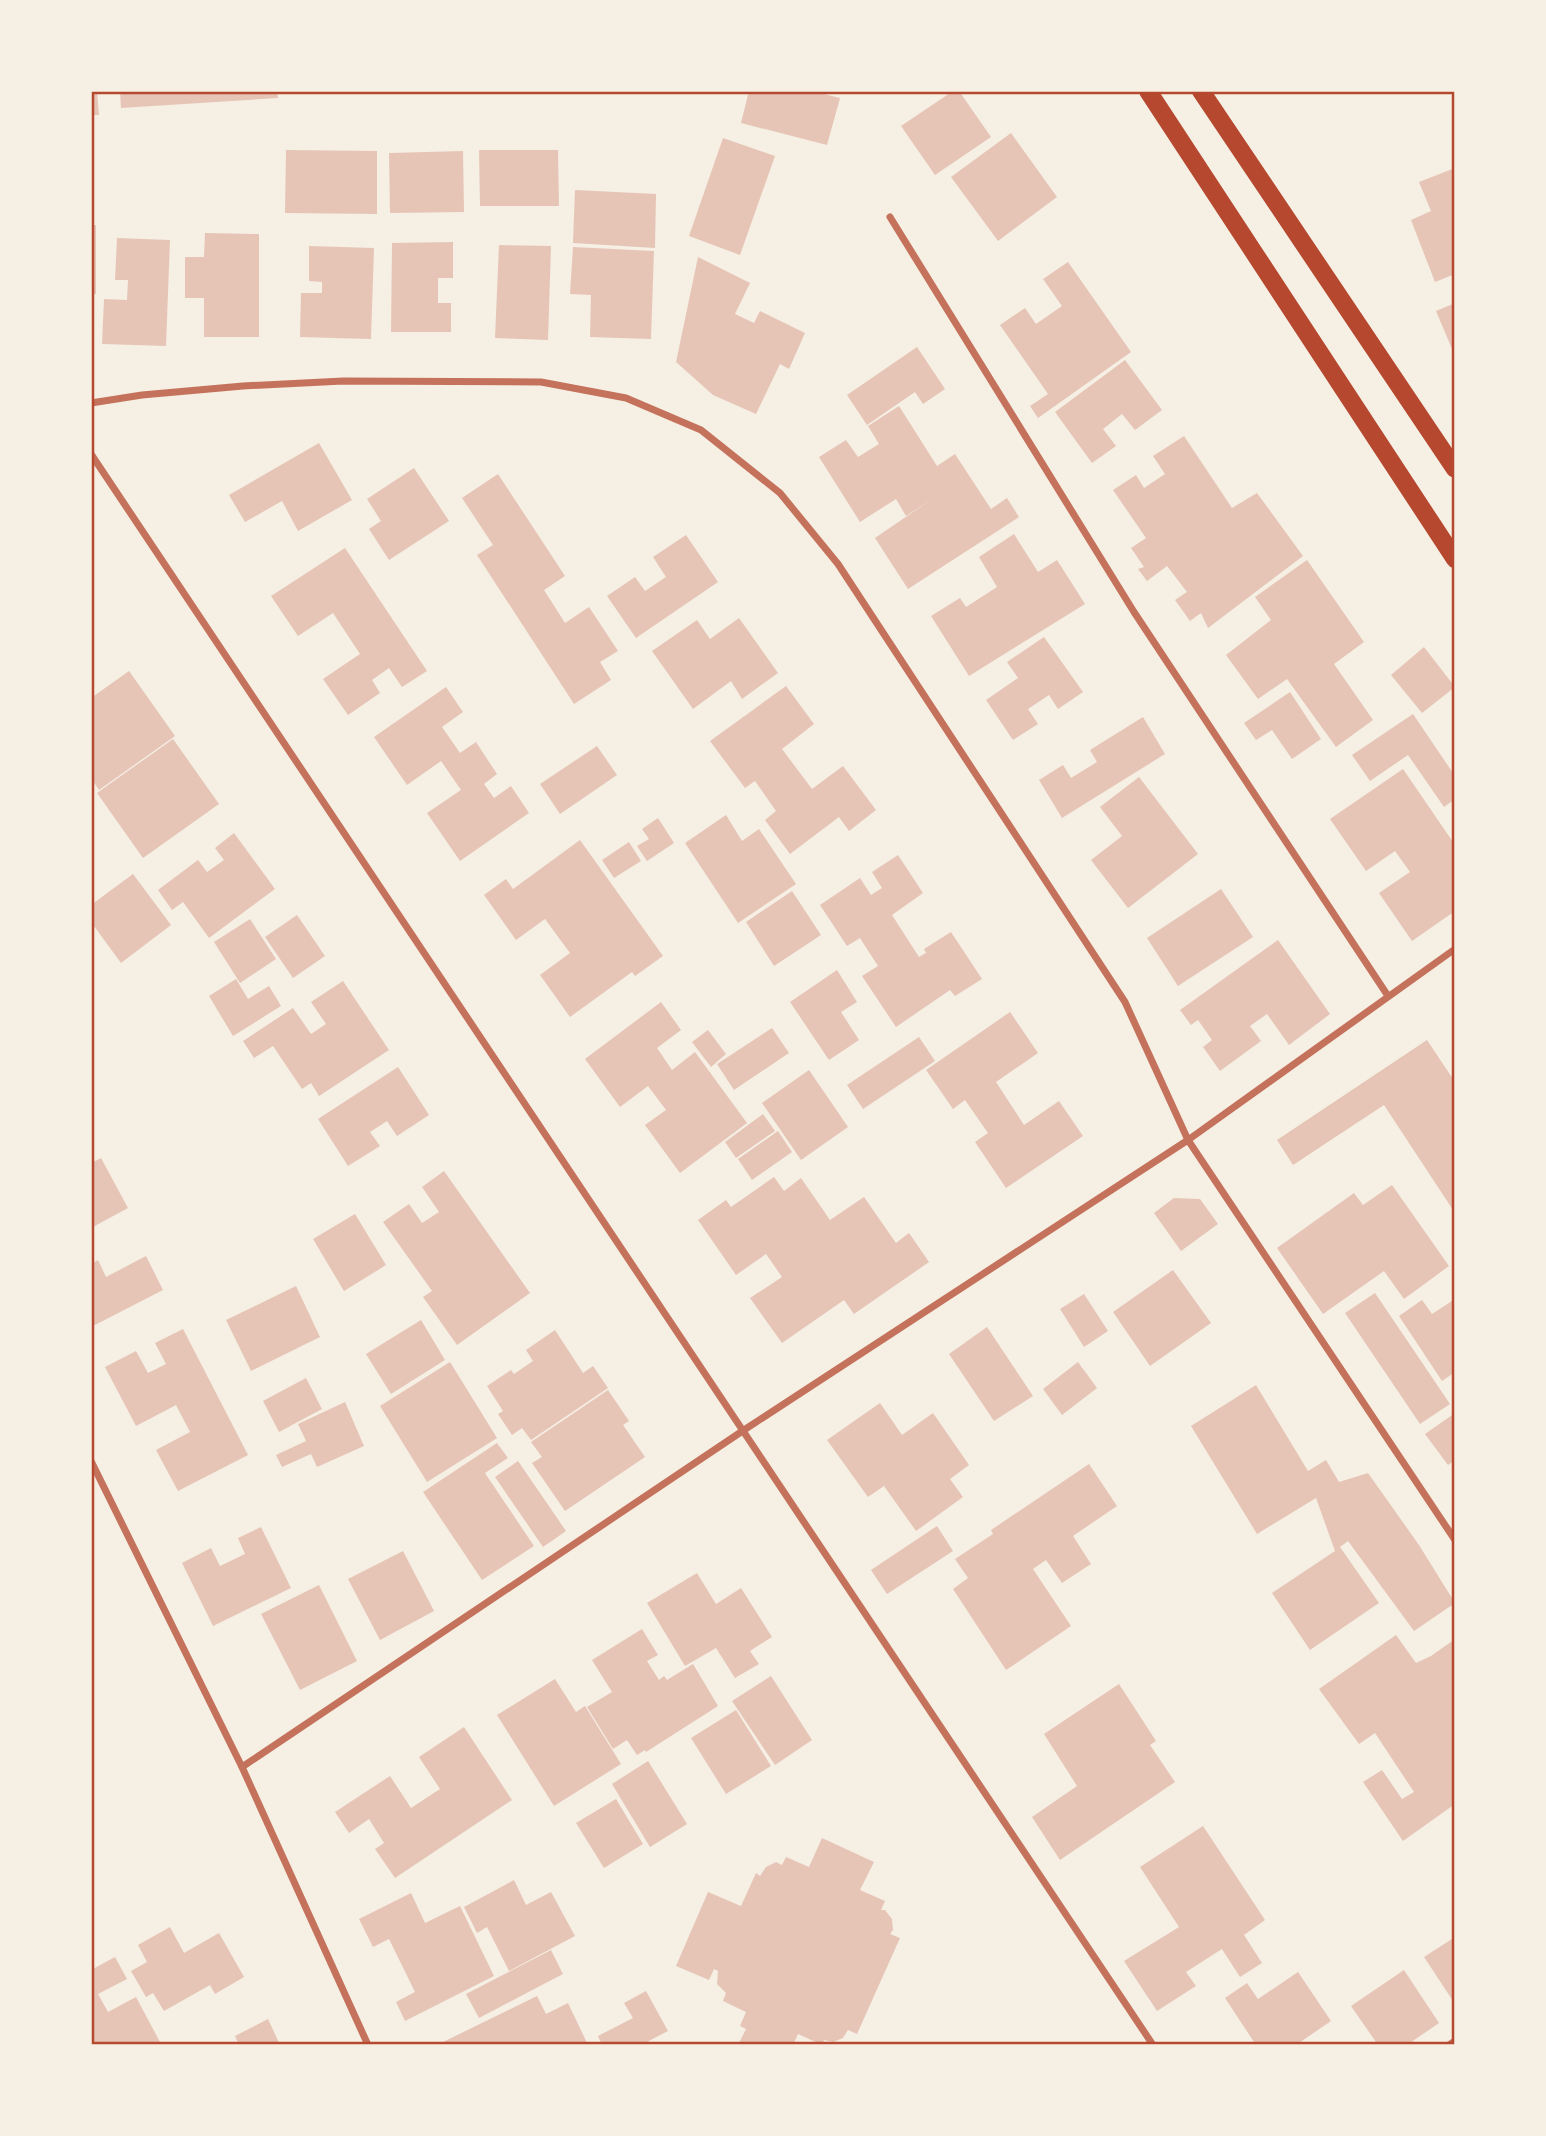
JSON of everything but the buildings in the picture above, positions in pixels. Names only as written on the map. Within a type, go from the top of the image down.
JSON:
[{"type":"main road","points":[[1148,91],[1455,559]]},
{"type":"main road","points":[[1201,91],[1455,469]]},
{"type":"street","points":[[890,217],[1133,612],[1388,996]]},
{"type":"street","points":[[91,403],[230,387],[343,381],[541,382],[626,398],[701,430],[780,493],[838,564],[1125,1002],[1188,1140],[1455,1541]]},
{"type":"street","points":[[91,454],[1153,2045]]},
{"type":"street","points":[[242,1767],[744,1430],[1188,1140],[1455,949]]},
{"type":"street","points":[[91,1461],[242,1767],[368,2045]]},
{"type":"street","points":[[1449,2045],[1455,2041]]}]
